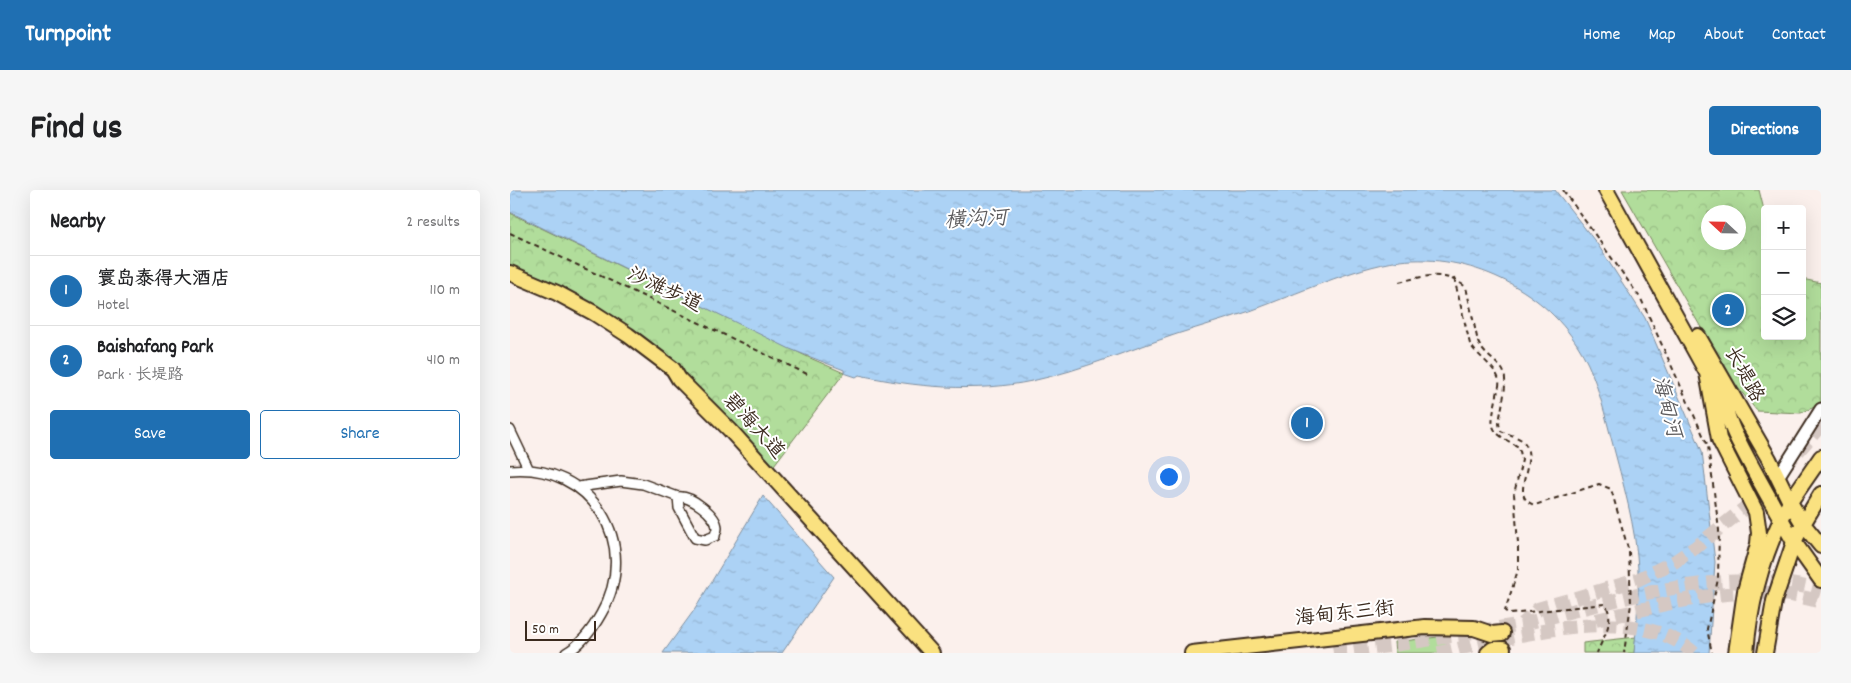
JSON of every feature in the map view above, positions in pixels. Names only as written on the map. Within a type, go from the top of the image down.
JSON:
[{"type":"main road","name":"长堤路","points":[[1606,190],[1707,373],[1719,391],[1725,413],[1738,441],[1794,542],[1821,580]]},
{"type":"main road","name":"长堤路","points":[[1613,190],[1790,502],[1803,524],[1821,546]]},
{"type":"main road","name":"碧海大道","points":[[510,273],[557,293],[594,313],[621,330],[673,369],[679,379],[721,420],[932,653]]},
{"type":"main road","name":"碧海大道","points":[[510,278],[598,325],[664,373],[726,432],[922,653]]},
{"type":"main road","points":[[1707,373],[1719,440],[1753,502],[1759,523],[1758,544],[1745,591],[1736,653]]},
{"type":"main road","points":[[1746,653],[1758,584],[1781,519],[1790,502],[1821,456]]},
{"type":"main road","points":[[1765,653],[1774,602],[1794,542],[1821,494]]},
{"type":"main road","name":"海甸东三街","points":[[1192,653],[1425,627],[1474,628],[1492,634],[1502,633]]},
{"type":"main road","points":[[1488,653],[1503,649]]},
{"type":"street","points":[[1778,478],[1821,409]]},
{"type":"street","points":[[510,430],[528,468]]},
{"type":"street","points":[[510,470],[528,468],[567,480],[578,487],[595,502],[616,546],[617,567],[607,604],[592,631],[566,653]]},
{"type":"street","points":[[578,487],[621,481],[643,484],[678,497],[683,496],[712,517],[717,528],[715,536],[705,540],[695,538],[680,508],[678,497]]},
{"type":"path","points":[[1563,190],[1641,299],[1708,446],[1719,530],[1718,579],[1708,629],[1712,653]]},
{"type":"path","name":"沙滩步道","points":[[510,234],[807,374]]},
{"type":"path","points":[[1399,282],[1443,275],[1454,278],[1466,287],[1482,350],[1503,370],[1506,378],[1499,424],[1502,430],[1523,441],[1528,450],[1529,461],[1523,497],[1528,503],[1535,504],[1599,484],[1611,489],[1629,552],[1631,604],[1624,653]]},
{"type":"path","points":[[1454,278],[1470,344],[1476,354],[1496,373],[1500,383],[1491,424],[1496,435],[1519,447],[1522,460],[1514,494],[1518,570],[1505,611],[1510,614],[1605,604],[1608,608],[1608,628],[1597,653]]},
{"type":"green space","points":[[1622,190],[1759,190],[1763,205],[1761,205],[1761,340],[1806,340],[1806,280],[1821,283],[1821,404],[1801,413],[1757,411],[1730,378]]},
{"type":"green space","points":[[510,213],[844,373],[768,473],[673,369],[583,307],[510,273]]},
{"type":"green space","points":[[1447,636],[1446,653],[1395,653],[1394,642]]},
{"type":"green space","points":[[1636,637],[1634,653],[1583,653],[1583,643]]},
{"type":"water","points":[[510,190],[1555,190],[1598,245],[1645,318],[1702,451],[1715,562],[1709,653],[1634,653],[1638,592],[1635,538],[1602,402],[1592,373],[1578,346],[1563,325],[1545,307],[1501,279],[1477,269],[1426,260],[1381,264],[1343,275],[1250,311],[1177,334],[1087,366],[1011,385],[967,388],[945,387],[901,383],[859,375],[856,377],[844,373],[844,370],[790,349],[510,212]]},
{"type":"water","points":[[763,496],[834,577],[782,653],[663,653],[695,609]]},
{"type":"tunnel","points":[[1333,653],[1389,646],[1523,624],[1538,609],[1637,580],[1674,562],[1696,547],[1756,499],[1821,425]]},
{"type":"tunnel","points":[[1523,624],[1633,596],[1710,583],[1749,581],[1786,583],[1821,591]]},
{"type":"tunnel","points":[[1596,620],[1680,601],[1736,593],[1765,593],[1821,602]]},
{"type":"tunnel","points":[[1438,653],[1535,632],[1605,625],[1638,628],[1668,637],[1694,653]]},
{"type":"place","name":"Baishafang Park","points":[[1728,310]]},
{"type":"place","name":"寰岛泰得大酒店","points":[[1307,423]]},
{"type":"water label","name":"横沟河","points":[[976,221]]},
{"type":"water label","name":"海甸河","points":[[1665,407]]}]
